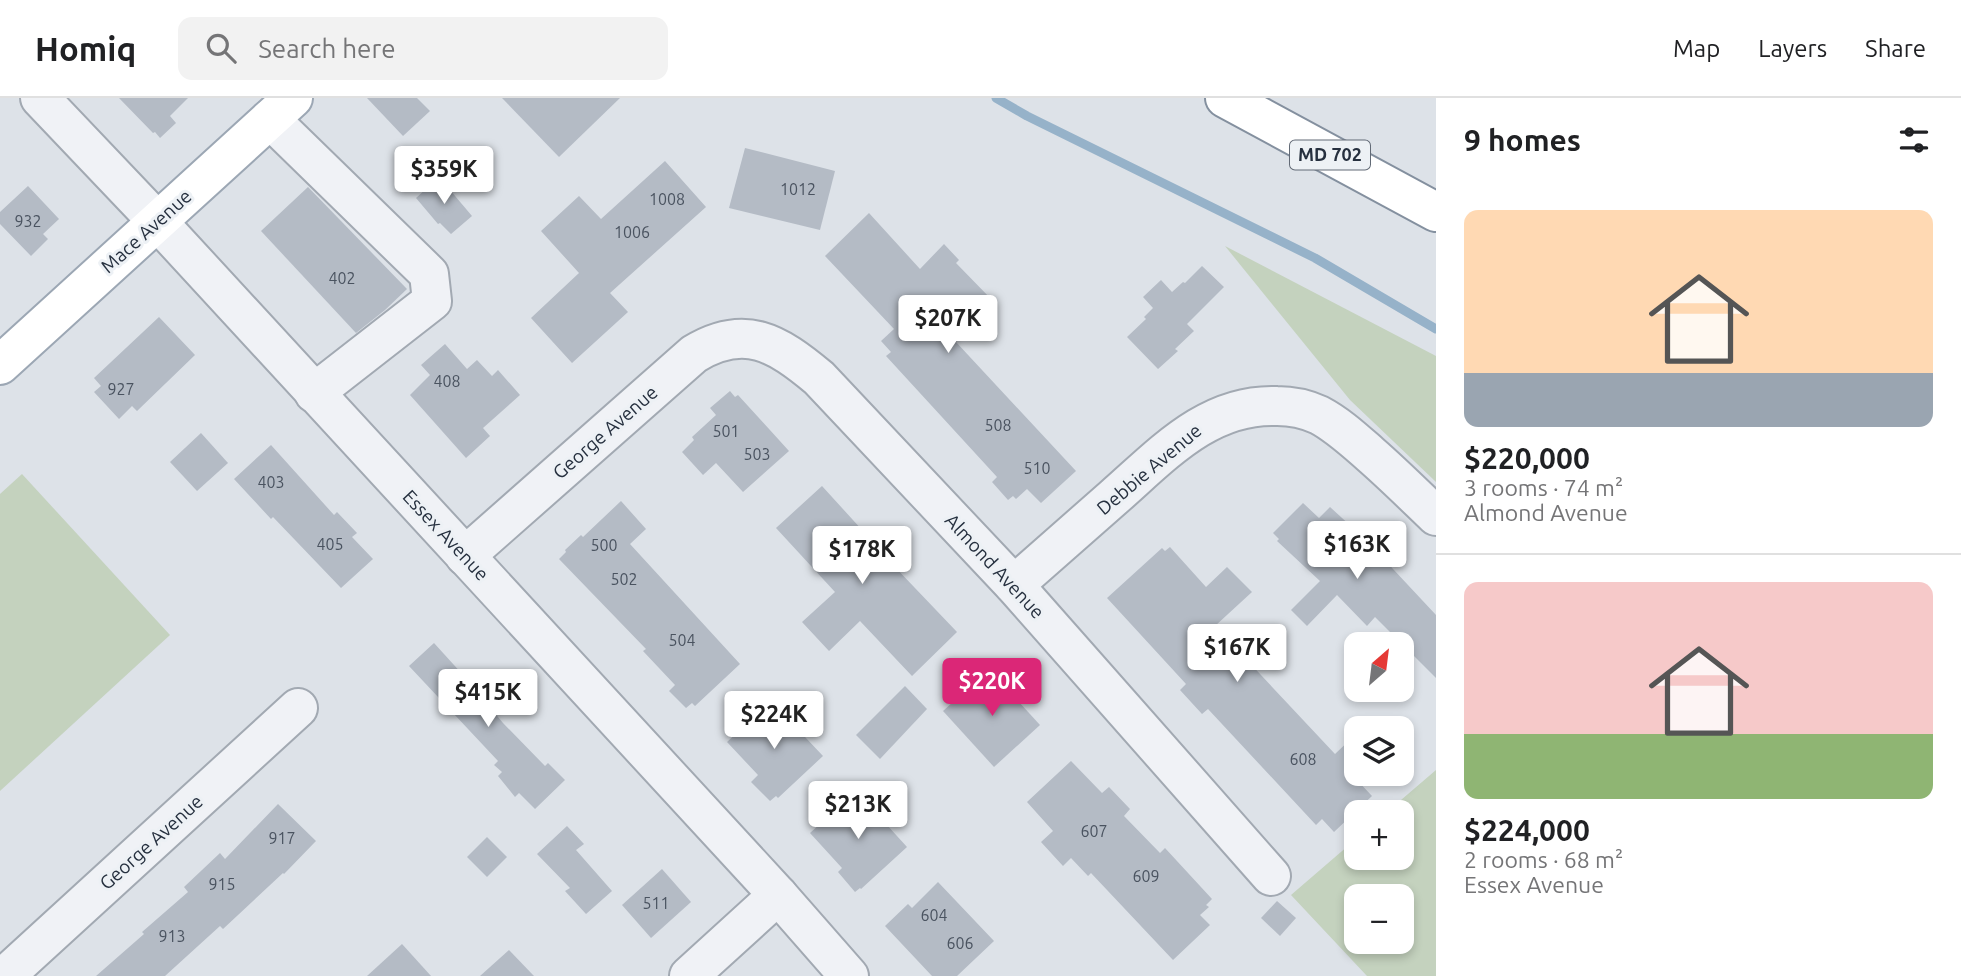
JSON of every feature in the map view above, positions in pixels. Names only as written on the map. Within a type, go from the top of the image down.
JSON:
[{"type":"main road","name":"MD 702","points":[[1225,98],[1436,212]]},
{"type":"main road","name":"Mace Avenue","points":[[0,365],[282,108]]},
{"type":"street","name":"Essex Avenue","points":[[40,98],[157,221],[778,895],[849,976]]},
{"type":"street","points":[[282,108],[429,274],[432,301],[314,393]]},
{"type":"street","name":"George Avenue","points":[[465,556],[694,354],[728,338],[757,339]]},
{"type":"street","name":"Almond Avenue","points":[[757,339],[788,355],[819,378],[1014,585],[1271,876]]},
{"type":"street","name":"Debbie Avenue","points":[[1014,585],[1195,429],[1246,407],[1283,406],[1318,415],[1355,441],[1436,516]]},
{"type":"street","name":"George Avenue","points":[[5,976],[298,708]]},
{"type":"street","points":[[689,976],[778,895]]},
{"type":"green space","points":[[1225,246],[1436,356],[1436,482],[1350,400]]},
{"type":"green space","points":[[22,474],[170,635],[0,791],[0,494]]},
{"type":"green space","points":[[1436,770],[1436,976],[1367,976],[1346,954],[1414,954],[1414,884],[1344,884],[1344,951],[1291,895],[1344,849],[1344,870],[1414,870],[1414,800],[1401,800]]},
{"type":"building","points":[[119,98],[188,98],[170,116],[176,123],[160,138]]},
{"type":"building","points":[[367,98],[417,98],[430,111],[403,136]]},
{"type":"building","points":[[502,98],[620,98],[559,157]]},
{"type":"building","points":[[745,148],[835,171],[820,230],[729,208]]},
{"type":"building","points":[[665,161],[706,207],[610,293],[628,312],[572,363],[531,318],[579,273],[541,231],[579,196],[601,219]]},
{"type":"building","points":[[439,177],[472,216],[451,234],[438,224],[416,198]]},
{"type":"building","points":[[28,186],[59,219],[43,234],[48,239],[31,256],[0,224],[0,212]]},
{"type":"building","points":[[308,187],[407,289],[356,333],[261,231]]},
{"type":"building","points":[[869,213],[920,269],[944,244],[959,260],[956,263],[993,301],[993,305],[956,342],[1076,471],[1041,503],[1027,489],[1016,499],[1013,496],[1008,500],[992,482],[997,477],[886,356],[891,352],[881,341],[894,329],[825,256]]},
{"type":"building","points":[[1202,266],[1224,287],[1187,324],[1194,331],[1175,349],[1178,351],[1158,369],[1127,337],[1146,319],[1144,317],[1153,308],[1143,297],[1161,280],[1172,292]]},
{"type":"building","points":[[159,317],[195,355],[137,411],[132,406],[119,419],[94,392],[101,386],[94,378]]},
{"type":"building","points":[[445,344],[467,369],[477,360],[492,376],[498,370],[520,395],[483,428],[490,436],[466,458],[410,395],[430,375],[421,365]]},
{"type":"building","points":[[730,391],[735,397],[738,395],[789,451],[743,492],[716,463],[703,475],[682,452],[694,440],[692,437],[716,415],[710,408]]},
{"type":"building","points":[[201,433],[228,463],[197,491],[170,462]]},
{"type":"building","points":[[271,445],[334,515],[337,512],[357,533],[352,537],[373,559],[341,588],[234,479]]},
{"type":"building","points":[[822,486],[957,632],[912,676],[860,621],[829,651],[802,622],[835,592],[776,528]]},
{"type":"building","points":[[621,501],[646,529],[630,544],[740,664],[695,706],[692,703],[686,708],[669,691],[675,685],[643,651],[646,649],[559,559],[581,535],[583,537]]},
{"type":"building","points":[[1303,503],[1319,518],[1330,507],[1365,539],[1436,615],[1436,678],[1414,656],[1414,632],[1390,632],[1375,617],[1367,626],[1337,595],[1307,626],[1291,610],[1320,581],[1277,541],[1279,539],[1273,533]]},
{"type":"building","points":[[1170,547],[1206,587],[1227,567],[1252,592],[1215,626],[1335,754],[1344,745],[1344,786],[1363,786],[1372,796],[1368,800],[1344,800],[1344,823],[1334,832],[1322,819],[1316,825],[1208,709],[1202,714],[1180,690],[1186,684],[1107,598],[1162,548],[1165,551]]},
{"type":"building","points":[[434,643],[494,709],[503,723],[545,766],[548,763],[565,780],[535,809],[519,793],[515,797],[498,776],[502,772],[494,765],[498,761],[409,666]]},
{"type":"building","points":[[989,669],[1040,725],[994,767],[943,711]]},
{"type":"building","points":[[905,686],[927,709],[880,759],[856,735]]},
{"type":"building","points":[[771,701],[823,756],[778,798],[776,796],[770,801],[751,782],[758,775],[727,742]]},
{"type":"building","points":[[1071,761],[1102,793],[1109,787],[1130,809],[1124,816],[1160,853],[1165,848],[1212,899],[1206,905],[1209,907],[1200,915],[1210,925],[1173,960],[1091,873],[1088,876],[1071,858],[1063,866],[1041,842],[1053,831],[1027,802]]},
{"type":"building","points":[[856,791],[907,847],[855,892],[838,872],[842,868],[810,833]]},
{"type":"building","points":[[278,804],[316,841],[284,874],[223,929],[220,926],[165,976],[96,976],[188,892],[184,887],[220,853],[225,859]]},
{"type":"building","points":[[567,826],[584,844],[576,850],[612,891],[586,914],[565,891],[570,888],[537,854]]},
{"type":"building","points":[[487,837],[507,857],[487,877],[467,857]]},
{"type":"building","points":[[662,869],[691,902],[651,938],[622,905]]},
{"type":"building","points":[[938,882],[994,941],[957,976],[932,976],[885,926],[908,904],[912,908]]},
{"type":"building","points":[[1277,901],[1296,918],[1280,936],[1261,918]]},
{"type":"building","points":[[402,944],[431,976],[367,976]]},
{"type":"building","points":[[509,950],[534,976],[480,976]]},
{"type":"waterway","points":[[996,98],[1027,116],[1315,258],[1436,329]]}]
